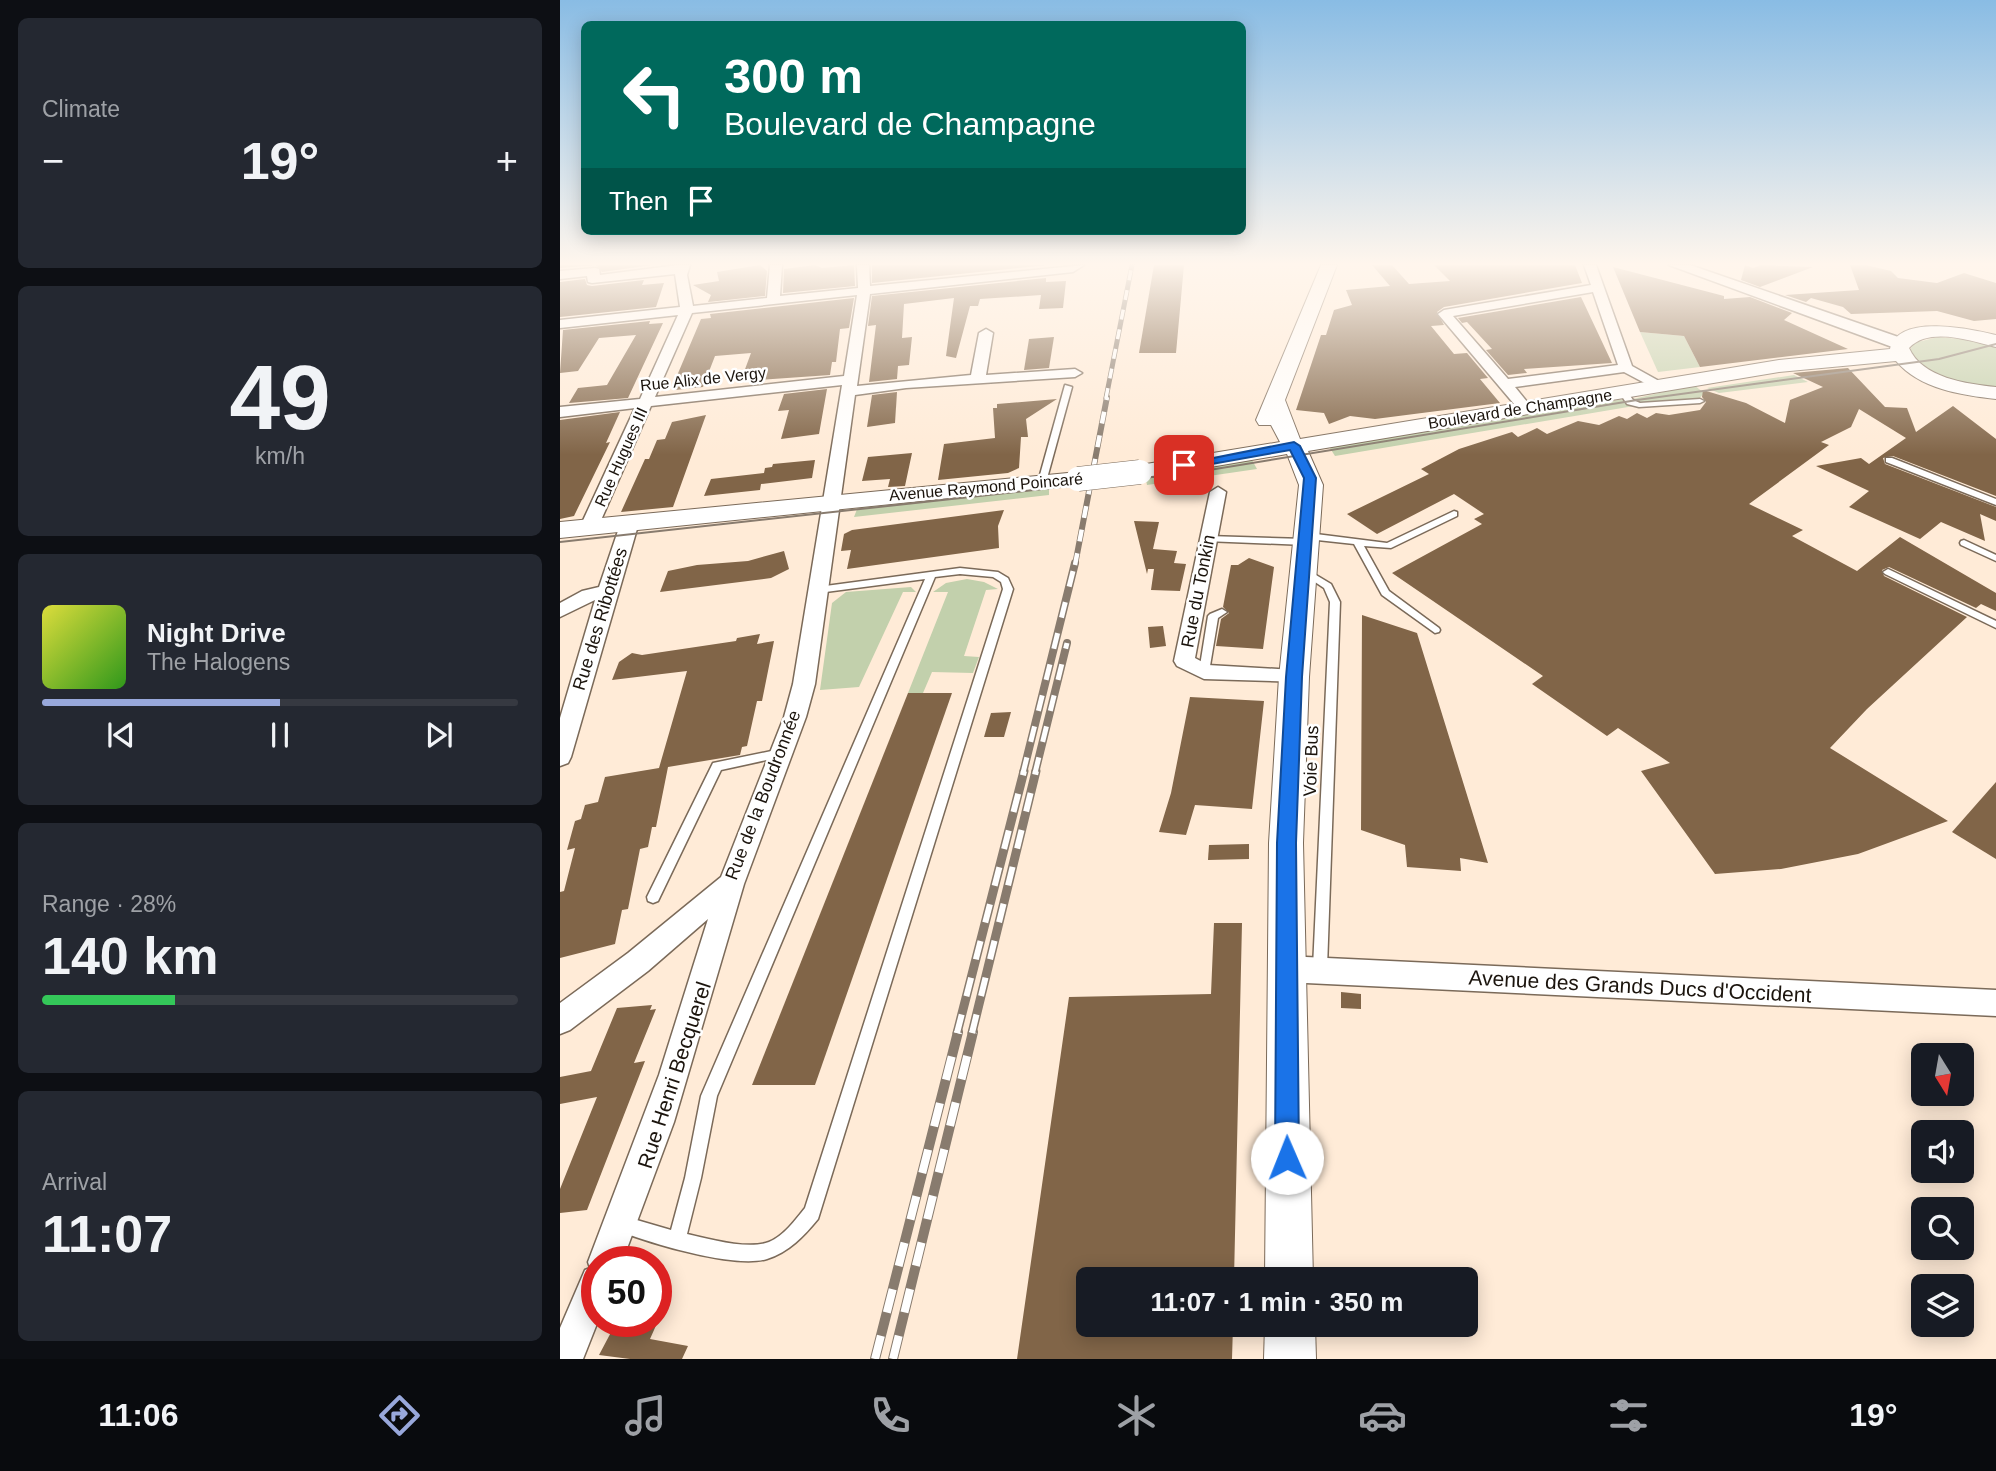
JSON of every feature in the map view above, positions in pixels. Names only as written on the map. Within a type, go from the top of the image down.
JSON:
[{"type":"main road","points":[[1290,1267],[1302,969],[1286,843],[1294,677],[1305,538],[1295,473],[1287,447],[1267,419],[1304,328]]},
{"type":"main road","name":"Boulevard de Champagne","points":[[1140,472],[1779,366],[1872,355],[1901,349],[1909,337],[1933,332],[1994,339]]},
{"type":"main road","points":[[1901,349],[1930,377],[1957,387],[1996,393]]},
{"type":"main road","name":"Avenue Raymond Poincaré","points":[[560,530],[1140,472]]},
{"type":"main road","points":[[1290,1337],[1290,1359]]},
{"type":"street","name":"Rue Hugues III","points":[[589,527],[679,328]]},
{"type":"street","points":[[832,502],[858,328]]},
{"type":"street","points":[[1457,328],[1525,408]]},
{"type":"street","points":[[1613,328],[1626,368],[1661,386]]},
{"type":"street","points":[[1846,328],[1901,349]]},
{"type":"street","points":[[978,378],[986,334]]},
{"type":"street","name":"Boulevard de Champagne","points":[[1506,384],[1626,368]]},
{"type":"street","points":[[849,386],[1075,373]]},
{"type":"street","name":"Rue Alix de Vergy","points":[[560,412],[849,386]]},
{"type":"street","name":"Rue du Tonkin","points":[[1218,492],[1184,661],[1204,672],[1294,677]]},
{"type":"street","name":"Rue de la Boudronnée","points":[[560,1020],[638,962],[731,884],[782,753],[804,684],[832,502]]},
{"type":"street","name":"Rue des Ribottées","points":[[560,757],[607,591],[630,522]]},
{"type":"street","points":[[560,611],[589,595],[607,591]]},
{"type":"street","name":"Rue Henri Becquerel","points":[[612,1246],[647,1161],[691,1027],[731,884]]},
{"type":"street","name":"Avenue des Grands Ducs d'Occident","points":[[1302,969],[1996,1003]]},
{"type":"street","points":[[565,1359],[581,1320]]},
{"type":"lane","points":[[1042,482],[1068,387]]},
{"type":"lane","points":[[1623,392],[1630,402],[1639,405],[1700,401]]},
{"type":"lane","points":[[1889,460],[1996,502]]},
{"type":"lane","points":[[1208,539],[1305,538],[1388,546],[1454,514]]},
{"type":"lane","name":"Voie Bus","points":[[1302,969],[1335,602],[1305,538]]},
{"type":"lane","points":[[1357,542],[1385,593],[1435,630]]},
{"type":"lane","points":[[1964,543],[1996,558]]},
{"type":"lane","points":[[621,1223],[677,1240],[762,1253],[794,1236],[813,1213],[1008,589],[1004,580],[983,572],[960,571],[930,577],[820,580]]},
{"type":"lane","points":[[1888,572],[1996,625]]},
{"type":"lane","points":[[677,1240],[693,1178],[709,1096],[930,577]]},
{"type":"lane","points":[[1204,672],[1213,617],[1222,612]]},
{"type":"lane","points":[[653,897],[717,766],[782,753]]},
{"type":"green space","points":[[1640,332],[1684,336],[1700,367],[1658,372]]},
{"type":"green space","points":[[1938,337],[1972,340],[1996,346],[1996,388],[1947,379],[1925,368],[1910,350],[1914,343]]},
{"type":"green space","points":[[1794,375],[1808,382],[1719,393],[1707,388]]},
{"type":"green space","points":[[1694,385],[1704,393],[1699,399],[1643,405],[1633,399]]},
{"type":"green space","points":[[1624,399],[1634,406],[1335,456],[1328,445]]},
{"type":"green space","points":[[1252,460],[1257,469],[1147,485],[1145,475]]},
{"type":"green space","points":[[1049,485],[1049,495],[854,517],[859,504]]},
{"type":"green space","points":[[967,579],[984,582],[998,589],[986,590],[964,656],[979,657],[973,673],[932,672],[923,693],[908,693],[948,592],[933,592],[946,583]]},
{"type":"green space","points":[[911,587],[916,592],[903,592],[859,687],[820,690],[832,603],[846,592]]},
{"type":"building","points":[[660,328],[628,398],[569,403],[578,388],[607,385],[636,335],[599,338],[578,371],[560,373],[563,330]]},
{"type":"building","points":[[697,328],[845,328],[840,329],[836,362],[832,362],[830,375],[760,380],[764,370],[744,372],[751,353],[715,356],[703,387],[675,390],[681,378],[676,378]]},
{"type":"building","points":[[876,328],[903,328],[902,338],[912,337],[909,365],[898,366],[897,379],[869,382]]},
{"type":"building","points":[[950,328],[964,328],[956,358],[946,356]]},
{"type":"building","points":[[1143,328],[1178,328],[1176,353],[1139,353]]},
{"type":"building","points":[[1328,328],[1433,328],[1454,354],[1467,353],[1488,378],[1480,379],[1500,403],[1375,419],[1350,416],[1329,424],[1324,413],[1296,410],[1321,335],[1326,335]]},
{"type":"building","points":[[1473,328],[1596,328],[1612,363],[1524,369],[1527,373],[1508,375],[1486,350],[1492,349]]},
{"type":"building","points":[[1639,328],[1803,328],[1848,349],[1700,367],[1684,336],[1640,332]]},
{"type":"building","points":[[1054,337],[1049,368],[1024,370],[1029,339]]},
{"type":"building","points":[[1848,368],[1885,407],[1907,408],[1916,432],[1953,406],[1996,439],[1996,496],[1893,456],[1883,458],[1885,464],[1996,507],[1996,521],[1980,514],[1985,541],[1941,522],[1920,539],[1849,507],[1869,491],[1816,466],[1861,458],[1869,464],[1906,438],[1859,409],[1851,427],[1821,442],[1829,445],[1749,504],[1803,530],[1792,536],[1857,571],[1900,537],[1996,593],[1996,611],[1981,604],[1976,608],[1889,567],[1882,570],[1884,576],[1967,617],[1867,709],[1830,748],[1948,821],[1858,854],[1781,869],[1715,874],[1641,771],[1670,763],[1618,728],[1607,736],[1532,684],[1543,676],[1392,573],[1482,524],[1474,519],[1484,514],[1454,494],[1377,534],[1347,514],[1429,474],[1421,469],[1459,449],[1512,432],[1518,437],[1537,428],[1547,434],[1578,421],[1599,425],[1619,416],[1627,419],[1637,413],[1647,418],[1656,413],[1669,415],[1700,410],[1706,402],[1702,397],[1703,390],[1746,403],[1785,423],[1790,400],[1823,387],[1793,373]]},
{"type":"building","points":[[827,389],[819,434],[781,439],[789,410],[778,411],[784,394]]},
{"type":"building","points":[[897,392],[895,423],[867,427],[872,395]]},
{"type":"building","points":[[1057,399],[1026,419],[1028,437],[1021,437],[1019,468],[1008,473],[938,480],[944,444],[995,438],[993,408],[997,408],[997,404]]},
{"type":"building","points":[[620,412],[606,443],[610,442],[574,516],[560,519],[560,420]]},
{"type":"building","points":[[706,415],[673,507],[621,512],[645,459],[649,459],[657,440],[665,439],[672,422]]},
{"type":"building","points":[[912,453],[905,486],[888,487],[890,479],[862,481],[868,457]]},
{"type":"building","points":[[815,460],[812,478],[761,484],[760,490],[704,496],[711,479],[764,473],[765,468],[772,467],[773,464]]},
{"type":"building","points":[[1004,510],[998,526],[999,548],[847,569],[851,550],[841,551],[844,534],[852,530]]},
{"type":"building","points":[[1134,521],[1159,522],[1153,549],[1177,551],[1174,563],[1186,564],[1180,591],[1151,590],[1154,569],[1148,569],[1147,574]]},
{"type":"building","points":[[784,551],[789,569],[771,578],[660,592],[668,571],[697,565],[748,561]]},
{"type":"building","points":[[1249,558],[1274,567],[1263,649],[1216,646],[1221,619],[1229,613],[1223,607],[1231,565],[1238,565]]},
{"type":"building","points":[[1362,615],[1417,633],[1488,863],[1460,858],[1461,871],[1407,867],[1405,845],[1361,830]]},
{"type":"building","points":[[1163,626],[1166,646],[1150,648],[1148,627]]},
{"type":"building","points":[[760,634],[757,644],[774,641],[762,701],[757,701],[747,746],[742,747],[740,755],[668,767],[656,827],[652,827],[648,847],[640,849],[628,909],[622,910],[615,944],[560,958],[560,892],[564,891],[575,848],[567,850],[575,821],[581,819],[585,805],[598,802],[605,777],[659,768],[687,671],[612,680],[619,662],[632,653],[642,655],[736,641],[737,638]]},
{"type":"building","points":[[908,693],[952,693],[815,1085],[752,1085]]},
{"type":"building","points":[[1190,697],[1264,701],[1252,809],[1195,805],[1186,835],[1159,832],[1171,793]]},
{"type":"building","points":[[1011,712],[1004,737],[984,737],[991,713]]},
{"type":"building","points":[[1996,782],[1996,859],[1952,832]]},
{"type":"building","points":[[1249,844],[1249,859],[1208,860],[1209,845]]},
{"type":"building","points":[[1214,923],[1242,923],[1234,1267],[1076,1267],[1076,1337],[1233,1337],[1232,1359],[1017,1359],[1069,997],[1211,994]]},
{"type":"building","points":[[1341,992],[1361,994],[1361,1009],[1341,1008]]},
{"type":"building","points":[[652,1005],[650,1010],[656,1009],[634,1063],[645,1061],[587,1210],[560,1213],[560,1189],[597,1097],[560,1104],[560,1077],[591,1071],[617,1008]]},
{"type":"building","points":[[609,1337],[651,1337],[650,1339],[688,1346],[682,1359],[630,1359],[599,1355]]},
{"type":"tram line","points":[[560,542],[1197,472],[1637,400],[1939,359],[1996,344]]},
{"type":"railway","points":[[1106,398],[1120,328]]},
{"type":"railway","points":[[1075,565],[1107,397]]},
{"type":"railway","points":[[1023,773],[1075,563]]},
{"type":"railway","points":[[1035,773],[1067,643]]},
{"type":"railway","points":[[957,1033],[1024,771]]},
{"type":"railway","points":[[972,1033],[1036,771]]},
{"type":"railway","points":[[875,1359],[958,1032]]},
{"type":"railway","points":[[893,1359],[973,1032]]},
{"type":"route","points":[[1184,465],[1294,446],[1310,478],[1294,677],[1286,843],[1287,1158]]}]
